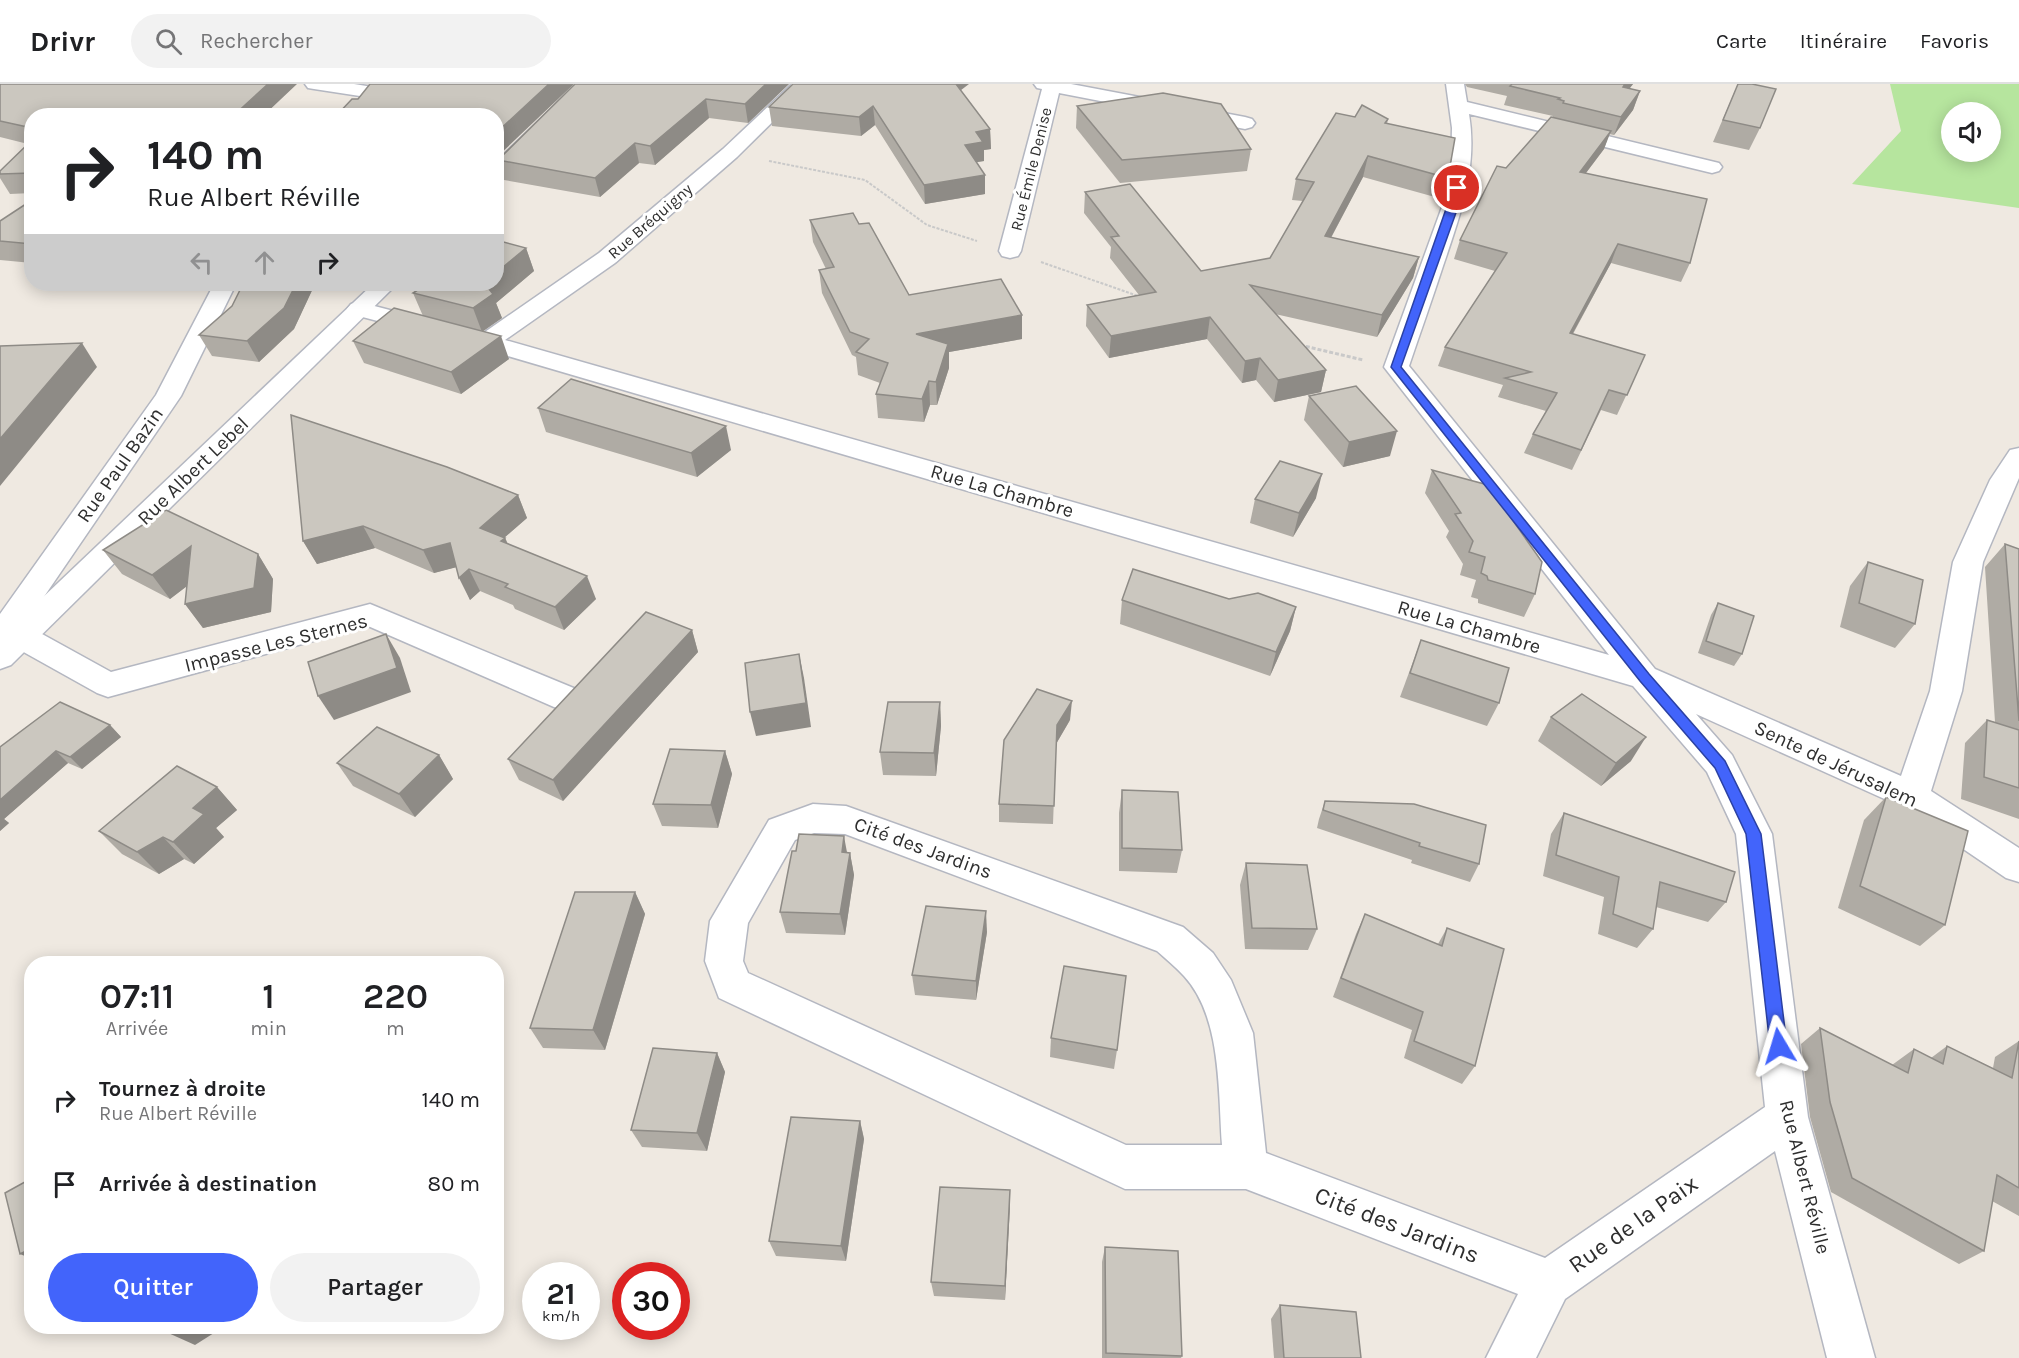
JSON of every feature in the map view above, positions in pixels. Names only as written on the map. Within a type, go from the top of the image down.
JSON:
[{"type":"street","points":[[314,84],[377,88]]},
{"type":"street","points":[[504,166],[587,84]]},
{"type":"street","name":"Rue Bréquigny","points":[[486,342],[607,258],[730,153],[802,84]]},
{"type":"street","points":[[1048,85],[1245,123]]},
{"type":"street","name":"Rue Émile Denise","points":[[1010,251],[1048,85]]},
{"type":"street","points":[[359,108],[377,88]]},
{"type":"street","points":[[1396,367],[1453,207],[1461,170],[1457,95],[1712,167]]},
{"type":"street","name":"Rue Paul Bazin","points":[[7,644],[168,396],[221,291]]},
{"type":"street","name":"Rue Albert Lebel","points":[[7,644],[378,291]]},
{"type":"street","name":"Rue La Chambre","points":[[359,309],[486,342],[1644,677]]},
{"type":"street","name":"Rue Albert Réville","points":[[1396,367],[1644,677],[1720,765],[1754,834],[1787,1117],[1851,1358]]},
{"type":"street","points":[[1912,796],[1946,691],[1968,562],[2004,480],[2019,456]]},
{"type":"street","name":"Impasse Les Sternes","points":[[7,644],[108,685],[370,615],[565,698]]},
{"type":"street","name":"Sente de Jérusalem","points":[[1644,677],[1912,796],[2019,867]]},
{"type":"street","name":"Cité des Jardins","points":[[1246,1167],[1233,1033],[1217,993],[1199,965],[1170,939],[846,820],[813,818],[782,830],[729,921],[724,961],[733,985],[1125,1167],[1246,1167],[1549,1283]]},
{"type":"street","name":"Rue de la Paix","points":[[1510,1358],[1549,1283],[1787,1117]]},
{"type":"path","points":[[730,153],[865,180],[927,225],[1010,251],[1144,298]]},
{"type":"path","points":[[1291,343],[1396,367]]},
{"type":"green space","points":[[1890,84],[2019,84],[2019,208],[1852,184],[1901,131]]},
{"type":"building","points":[[0,84],[268,84],[242,108],[24,108],[24,126],[0,121]]},
{"type":"building","points":[[370,84],[549,84],[504,126],[504,108],[344,108],[352,99],[358,99]]},
{"type":"building","points":[[575,84],[766,84],[745,104],[706,99],[650,146],[635,143],[595,178],[504,161],[504,154]]},
{"type":"building","points":[[793,84],[956,84],[990,129],[976,132],[983,142],[965,145],[985,175],[924,185],[873,106],[859,117],[769,107]]},
{"type":"building","points":[[1512,84],[1625,84],[1623,87],[1640,91],[1621,117],[1563,103],[1564,101],[1558,99],[1560,98],[1510,86]]},
{"type":"building","points":[[1738,84],[1752,84],[1776,89],[1760,128],[1723,120]]},
{"type":"building","points":[[1163,93],[1221,104],[1251,149],[1122,160],[1077,106]]},
{"type":"building","points":[[1362,105],[1388,119],[1385,123],[1455,138],[1448,178],[1368,156],[1325,236],[1419,257],[1382,315],[1250,285],[1326,370],[1278,380],[1260,358],[1245,361],[1210,317],[1111,336],[1087,305],[1156,292],[1111,237],[1119,236],[1085,192],[1130,184],[1201,271],[1270,258],[1314,182],[1296,179],[1336,113],[1355,117]]},
{"type":"building","points":[[1551,117],[1611,131],[1580,172],[1707,199],[1690,263],[1618,244],[1570,333],[1645,355],[1627,395],[1609,390],[1581,450],[1533,434],[1557,393],[1505,378],[1531,372],[1445,347],[1507,253],[1460,240],[1497,166],[1506,168]]},
{"type":"building","points":[[24,148],[24,173],[0,174],[0,171]]},
{"type":"building","points":[[24,205],[24,243],[0,241],[0,221]]},
{"type":"building","points":[[853,213],[859,224],[869,223],[909,295],[1001,279],[1022,315],[916,334],[948,344],[936,382],[929,381],[922,399],[876,394],[888,363],[856,352],[869,339],[850,332],[819,270],[834,267],[810,220]]},
{"type":"building","points":[[504,242],[526,248],[504,266]]},
{"type":"building","points":[[240,291],[292,291],[284,308],[247,341],[199,335],[232,306]]},
{"type":"building","points":[[416,291],[491,291],[493,294],[473,308],[413,293]]},
{"type":"building","points":[[394,308],[501,336],[451,372],[353,341]]},
{"type":"building","points":[[82,343],[0,439],[0,346]]},
{"type":"building","points":[[571,379],[726,426],[691,453],[538,408]]},
{"type":"building","points":[[1356,386],[1397,431],[1349,442],[1309,396]]},
{"type":"building","points":[[291,415],[447,467],[518,495],[480,528],[505,538],[501,541],[587,576],[555,607],[505,587],[508,584],[469,569],[459,578],[450,543],[423,550],[363,526],[303,541]]},
{"type":"building","points":[[1280,461],[1322,474],[1299,513],[1255,499]]},
{"type":"building","points":[[1432,470],[1488,485],[1542,562],[1535,594],[1488,580],[1487,576],[1481,573],[1485,557],[1469,552],[1473,541],[1455,514],[1461,513]]},
{"type":"building","points":[[166,510],[258,554],[254,588],[185,604],[191,546],[152,575],[103,550]]},
{"type":"building","points":[[2005,544],[2019,549],[2019,721]]},
{"type":"building","points":[[1868,562],[1923,580],[1915,624],[1859,603]]},
{"type":"building","points":[[1133,569],[1229,599],[1258,593],[1296,607],[1276,652],[1122,600]]},
{"type":"building","points":[[1718,603],[1754,616],[1742,654],[1706,641]]},
{"type":"building","points":[[646,612],[692,630],[553,780],[508,759]]},
{"type":"building","points":[[386,634],[397,668],[318,696],[308,662]]},
{"type":"building","points":[[1421,640],[1509,668],[1499,703],[1410,673]]},
{"type":"building","points":[[799,654],[806,703],[750,712],[745,663]]},
{"type":"building","points":[[1037,689],[1072,701],[1057,725],[1054,806],[999,804],[1004,740]]},
{"type":"building","points":[[1582,694],[1646,737],[1616,763],[1551,717]]},
{"type":"building","points":[[60,702],[110,725],[70,757],[56,751],[0,800],[0,747]]},
{"type":"building","points":[[888,702],[940,702],[934,753],[880,752]]},
{"type":"building","points":[[1987,720],[2019,730],[2019,788],[1984,777]]},
{"type":"building","points":[[377,727],[439,755],[399,794],[337,763]]},
{"type":"building","points":[[670,749],[725,751],[711,805],[653,804]]},
{"type":"building","points":[[177,766],[217,787],[193,808],[204,814],[173,842],[163,837],[137,852],[99,831]]},
{"type":"building","points":[[1122,790],[1178,792],[1182,850],[1122,848]]},
{"type":"building","points":[[1886,797],[1968,831],[1945,925],[1860,886]]},
{"type":"building","points":[[1325,801],[1414,804],[1486,825],[1479,864],[1419,846],[1420,843],[1323,810]]},
{"type":"building","points":[[1564,813],[1735,872],[1726,902],[1660,882],[1653,929],[1613,914],[1619,877],[1556,855]]},
{"type":"building","points":[[799,834],[844,836],[842,852],[850,853],[840,914],[780,912],[792,851],[796,851]]},
{"type":"building","points":[[1246,863],[1307,865],[1317,929],[1252,928]]},
{"type":"building","points":[[575,892],[635,892],[593,1030],[530,1028]]},
{"type":"building","points":[[926,906],[986,911],[976,981],[912,975]]},
{"type":"building","points":[[1365,914],[1442,946],[1447,928],[1504,949],[1475,1066],[1414,1041],[1423,1012],[1341,978]]},
{"type":"building","points":[[1064,966],[1126,976],[1117,1050],[1051,1038]]},
{"type":"building","points":[[1820,1028],[1908,1073],[1914,1049],[1943,1064],[1947,1046],[2012,1078],[2019,1041],[2019,1188],[1997,1175],[1984,1251],[1852,1178],[1830,1102]]},
{"type":"building","points":[[653,1048],[717,1053],[697,1133],[631,1130]]},
{"type":"building","points":[[791,1117],[860,1121],[841,1246],[769,1241]]},
{"type":"building","points":[[24,1182],[24,1252],[20,1254],[5,1193]]},
{"type":"building","points":[[940,1187],[1010,1190],[1005,1286],[931,1282]]},
{"type":"building","points":[[1105,1247],[1178,1251],[1182,1356],[1106,1353]]},
{"type":"building","points":[[1280,1305],[1356,1312],[1361,1358],[1284,1358]]},
{"type":"route","points":[[1457,188],[1453,207],[1396,367],[1644,677],[1720,765],[1754,834],[1779,1046]]}]
